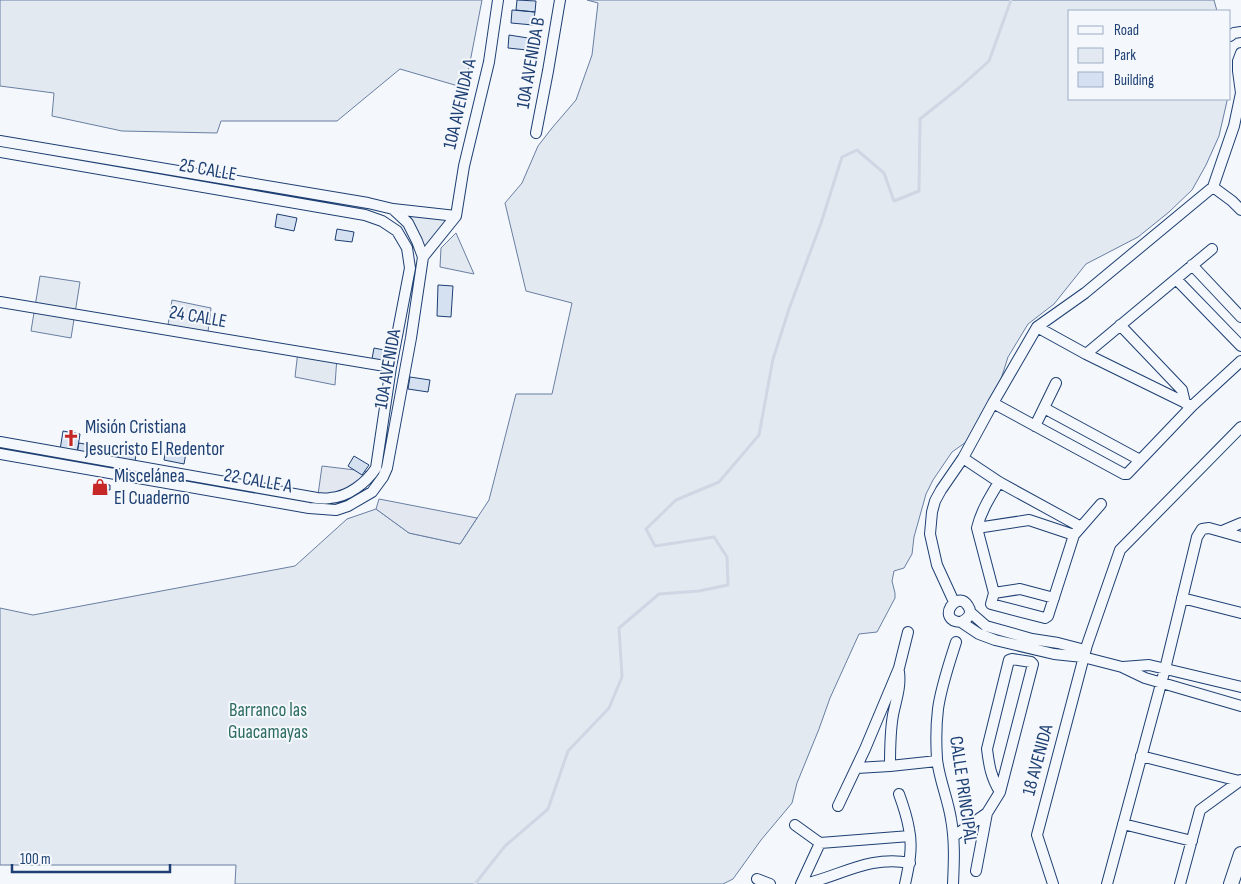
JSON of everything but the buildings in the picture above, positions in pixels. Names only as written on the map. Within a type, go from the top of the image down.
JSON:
[{"type":"main road","points":[[1230,884],[1241,854]]},
{"type":"street","name":"10A AVENIDA A","points":[[456,216],[464,166],[489,62],[498,0]]},
{"type":"street","name":"10A AVENIDA B","points":[[536,133],[560,0]]},
{"type":"street","points":[[954,602],[937,565],[930,534],[932,512],[940,490],[963,458],[992,402],[1037,327],[1085,293],[1214,187],[1238,127],[1241,93],[1238,71],[1240,53]]},
{"type":"street","name":"25 CALLE","points":[[0,141],[368,203],[393,209],[456,216]]},
{"type":"street","name":"25 CALLE","points":[[0,152],[365,215],[382,221],[397,231],[403,239]]},
{"type":"street","points":[[1214,187],[1236,202],[1241,210]]},
{"type":"street","points":[[306,205],[308,193]]},
{"type":"street","points":[[393,209],[408,223],[423,257],[456,216]]},
{"type":"street","name":"10A AVENIDA","points":[[346,494],[360,485],[376,468],[391,368],[410,268],[408,248],[403,239]]},
{"type":"street","points":[[1086,354],[1212,248]]},
{"type":"street","name":"10A AVENIDA","points":[[360,499],[372,492],[388,468],[409,356],[423,257]]},
{"type":"street","points":[[1192,265],[1241,317]]},
{"type":"street","points":[[1176,279],[1241,346]]},
{"type":"street","name":"24 CALLE","points":[[0,302],[391,368]]},
{"type":"street","points":[[1120,325],[1182,390],[1189,405]]},
{"type":"street","points":[[1037,327],[1086,354],[1189,405]]},
{"type":"street","points":[[992,402],[1126,474],[1189,405],[1241,361]]},
{"type":"street","points":[[1035,426],[1056,383]]},
{"type":"street","points":[[1044,408],[1140,460]]},
{"type":"street","name":"18 AVENIDA","points":[[1053,884],[1037,835],[1085,651],[1120,550],[1241,427]]},
{"type":"street","name":"22 CALLE A","points":[[0,442],[317,498],[331,498],[346,494]]},
{"type":"street","name":"22 CALLE A","points":[[0,454],[309,508],[336,510],[360,499]]},
{"type":"street","points":[[963,458],[1077,531]]},
{"type":"street","points":[[999,482],[985,506],[977,528],[994,593],[991,604],[1045,618],[1054,598],[1077,531],[1101,504]]},
{"type":"street","points":[[331,498],[336,510]]},
{"type":"street","points":[[977,528],[1028,520],[1077,531]]},
{"type":"street","points":[[1222,531],[1241,523]]},
{"type":"street","points":[[1107,884],[1165,669],[1197,537],[1202,529],[1209,528],[1241,537]]},
{"type":"street","points":[[994,593],[1020,589],[1054,598]]},
{"type":"street","points":[[1182,598],[1241,612]]},
{"type":"street","points":[[1085,651],[1054,654],[995,640],[979,634],[961,622],[954,620],[950,615],[949,608],[954,602],[966,603],[970,612],[986,626],[1085,651],[1145,678],[1241,706]]},
{"type":"street","points":[[961,622],[967,618],[970,612]]},
{"type":"street","points":[[838,806],[866,749],[899,668],[908,632]]},
{"type":"street","name":"CALLE PRINCIPAL","points":[[953,884],[954,836],[938,761],[937,734],[938,709],[956,642]]},
{"type":"street","points":[[976,871],[987,813],[1000,792],[1033,664],[1032,662],[1011,658],[988,749],[988,762],[991,774],[1000,792]]},
{"type":"street","points":[[1122,667],[1149,665],[1241,687]]},
{"type":"street","points":[[890,766],[890,740],[900,680],[899,668]]},
{"type":"street","points":[[1141,756],[1240,780]]},
{"type":"street","points":[[856,768],[938,761]]},
{"type":"street","points":[[1180,884],[1201,808],[1240,780]]},
{"type":"street","points":[[899,794],[910,836],[910,863],[904,884]]},
{"type":"street","points":[[954,836],[987,813]]},
{"type":"street","points":[[1123,824],[1192,842]]},
{"type":"street","points":[[795,825],[820,843],[910,836]]},
{"type":"street","points":[[800,884],[820,843]]},
{"type":"street","points":[[806,884],[858,866],[877,862],[897,860],[910,863]]},
{"type":"street","points":[[756,880],[770,884]]},
{"type":"green space","points":[[0,0],[482,0],[465,88],[400,69],[337,121],[221,121],[217,133],[122,131],[52,116],[54,93],[0,86]]},
{"type":"green space","name":"Barranco las Guacamayas","points":[[587,0],[1214,0],[1217,10],[1068,10],[1068,100],[1227,101],[1219,136],[1192,190],[1138,237],[1086,264],[1054,304],[1028,324],[1008,357],[1001,379],[980,416],[976,435],[952,452],[926,494],[914,537],[912,554],[904,568],[894,571],[892,581],[895,598],[877,632],[859,634],[830,698],[797,783],[792,803],[761,840],[733,879],[723,884],[235,884],[236,865],[0,865],[0,608],[33,615],[295,566],[347,519],[376,509],[409,533],[460,544],[489,500],[516,394],[552,394],[572,303],[526,291],[505,203],[522,183],[538,146],[576,100],[592,55],[598,3]]},
{"type":"green space","points":[[405,214],[450,220],[423,249]]},
{"type":"green space","points":[[456,233],[474,274],[440,267],[441,248]]},
{"type":"green space","points":[[40,276],[80,282],[71,338],[31,331]]},
{"type":"green space","points":[[172,300],[211,308],[208,332],[168,325]]},
{"type":"green space","points":[[298,351],[337,357],[335,385],[295,377]]},
{"type":"shaded area","points":[[322,466],[372,472],[367,486],[359,494],[350,497],[318,495]]},
{"type":"shaded area","points":[[379,499],[477,518],[460,544],[409,533],[376,509]]},
{"type":"waterway","points":[[475,884],[505,846],[548,809],[568,751],[609,708],[622,677],[619,628],[659,594],[699,591],[728,585],[727,557],[714,537],[655,546],[646,529],[676,500],[719,482],[759,435],[773,359],[842,157],[857,150],[884,173],[894,201],[919,191],[920,119],[989,61],[1011,0]]},
{"type":"place","name":"Misión Cristiana Jesucristo El Redentor","points":[[71,438]]},
{"type":"place","name":"Miscelánea El Cuaderno","points":[[100,487]]}]
